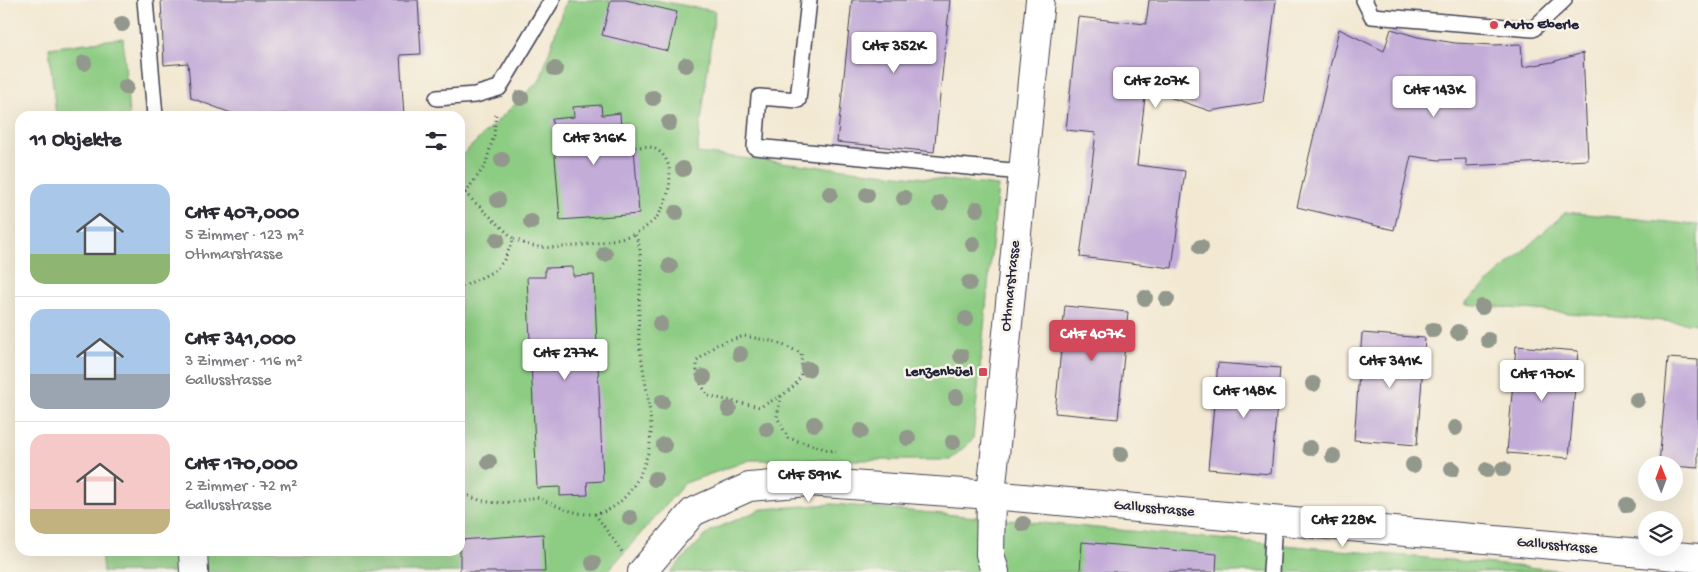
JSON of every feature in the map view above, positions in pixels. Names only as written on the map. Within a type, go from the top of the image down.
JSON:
[{"type":"street","name":"Othmarstrasse","points":[[995,572],[990,554],[991,495],[1040,0]]},
{"type":"street","name":"Gallusstrasse","points":[[646,568],[693,512],[749,487],[809,482],[991,495],[1698,558]]},
{"type":"street","points":[[193,556],[194,572]]},
{"type":"lane","points":[[145,0],[155,111]]},
{"type":"lane","points":[[437,98],[475,95],[499,88],[552,0]]},
{"type":"lane","points":[[809,0],[798,100],[759,97],[755,148],[1022,172]]},
{"type":"lane","points":[[1364,0],[1372,16],[1533,29],[1564,0]]},
{"type":"lane","points":[[1271,572],[1274,520]]},
{"type":"path","points":[[499,88],[494,134],[485,166],[465,193],[514,239],[533,246],[561,246],[616,240],[635,234],[651,224],[664,205],[669,190],[670,175],[668,163],[659,152],[650,147],[634,147]]},
{"type":"path","points":[[465,494],[476,500],[497,504],[536,497],[555,506],[579,513],[595,514],[618,503],[634,487],[644,467],[651,435],[639,335],[640,251],[635,234]]},
{"type":"path","points":[[465,286],[494,271],[503,262],[514,239]]},
{"type":"path","points":[[781,396],[760,406],[708,396],[698,377],[697,361],[716,345],[744,336],[776,342],[801,353],[802,370],[796,385],[781,396],[777,416],[788,438],[852,457],[851,484]]},
{"type":"path","points":[[595,514],[620,551],[646,568]]},
{"type":"green space","points":[[566,0],[654,0],[715,11],[697,153],[998,186],[973,439],[950,460],[750,460],[685,483],[607,572],[103,572],[101,556],[465,556],[465,152],[540,80]]},
{"type":"green space","points":[[123,38],[129,111],[55,111],[49,48]]},
{"type":"green space","points":[[1566,212],[1698,225],[1698,324],[1464,304]]},
{"type":"green space","points":[[833,504],[1581,572],[670,572],[710,531],[762,509]]},
{"type":"building","points":[[161,0],[418,0],[421,54],[400,55],[404,111],[226,111],[191,98],[188,63],[164,65]]},
{"type":"building","points":[[611,0],[626,0],[677,12],[668,51],[602,35]]},
{"type":"building","points":[[852,0],[950,0],[934,152],[837,142]]},
{"type":"building","points":[[1149,0],[1276,0],[1263,102],[1210,111],[1146,89],[1137,165],[1185,171],[1172,268],[1080,257],[1096,133],[1066,130],[1078,17],[1146,24]]},
{"type":"building","points":[[1339,29],[1384,51],[1391,29],[1418,37],[1455,43],[1521,44],[1523,67],[1552,62],[1583,53],[1588,160],[1466,166],[1466,159],[1439,160],[1411,156],[1394,230],[1297,207]]},
{"type":"building","points":[[601,105],[602,115],[620,113],[622,148],[634,147],[639,214],[560,220],[552,119],[574,117],[573,107]]},
{"type":"building","points":[[573,267],[573,276],[594,275],[603,481],[587,482],[588,495],[560,496],[560,487],[537,488],[527,277],[545,277],[545,268]]},
{"type":"building","points":[[1065,306],[1128,312],[1118,419],[1055,413]]},
{"type":"building","points":[[1362,333],[1425,338],[1417,445],[1354,440]]},
{"type":"building","points":[[1516,346],[1578,351],[1569,458],[1507,453]]},
{"type":"building","points":[[1668,358],[1698,360],[1698,468],[1683,467],[1683,456],[1660,456]]},
{"type":"building","points":[[1218,363],[1280,368],[1271,474],[1208,469]]},
{"type":"building","points":[[543,534],[545,572],[460,572],[460,556],[465,556],[465,540]]},
{"type":"building","points":[[1082,542],[1217,554],[1216,572],[1080,572]]},
{"type":"place","name":"Auto Eberle","points":[[1494,25]]},
{"type":"place","name":"Lenzenbüel","points":[[983,372]]}]
